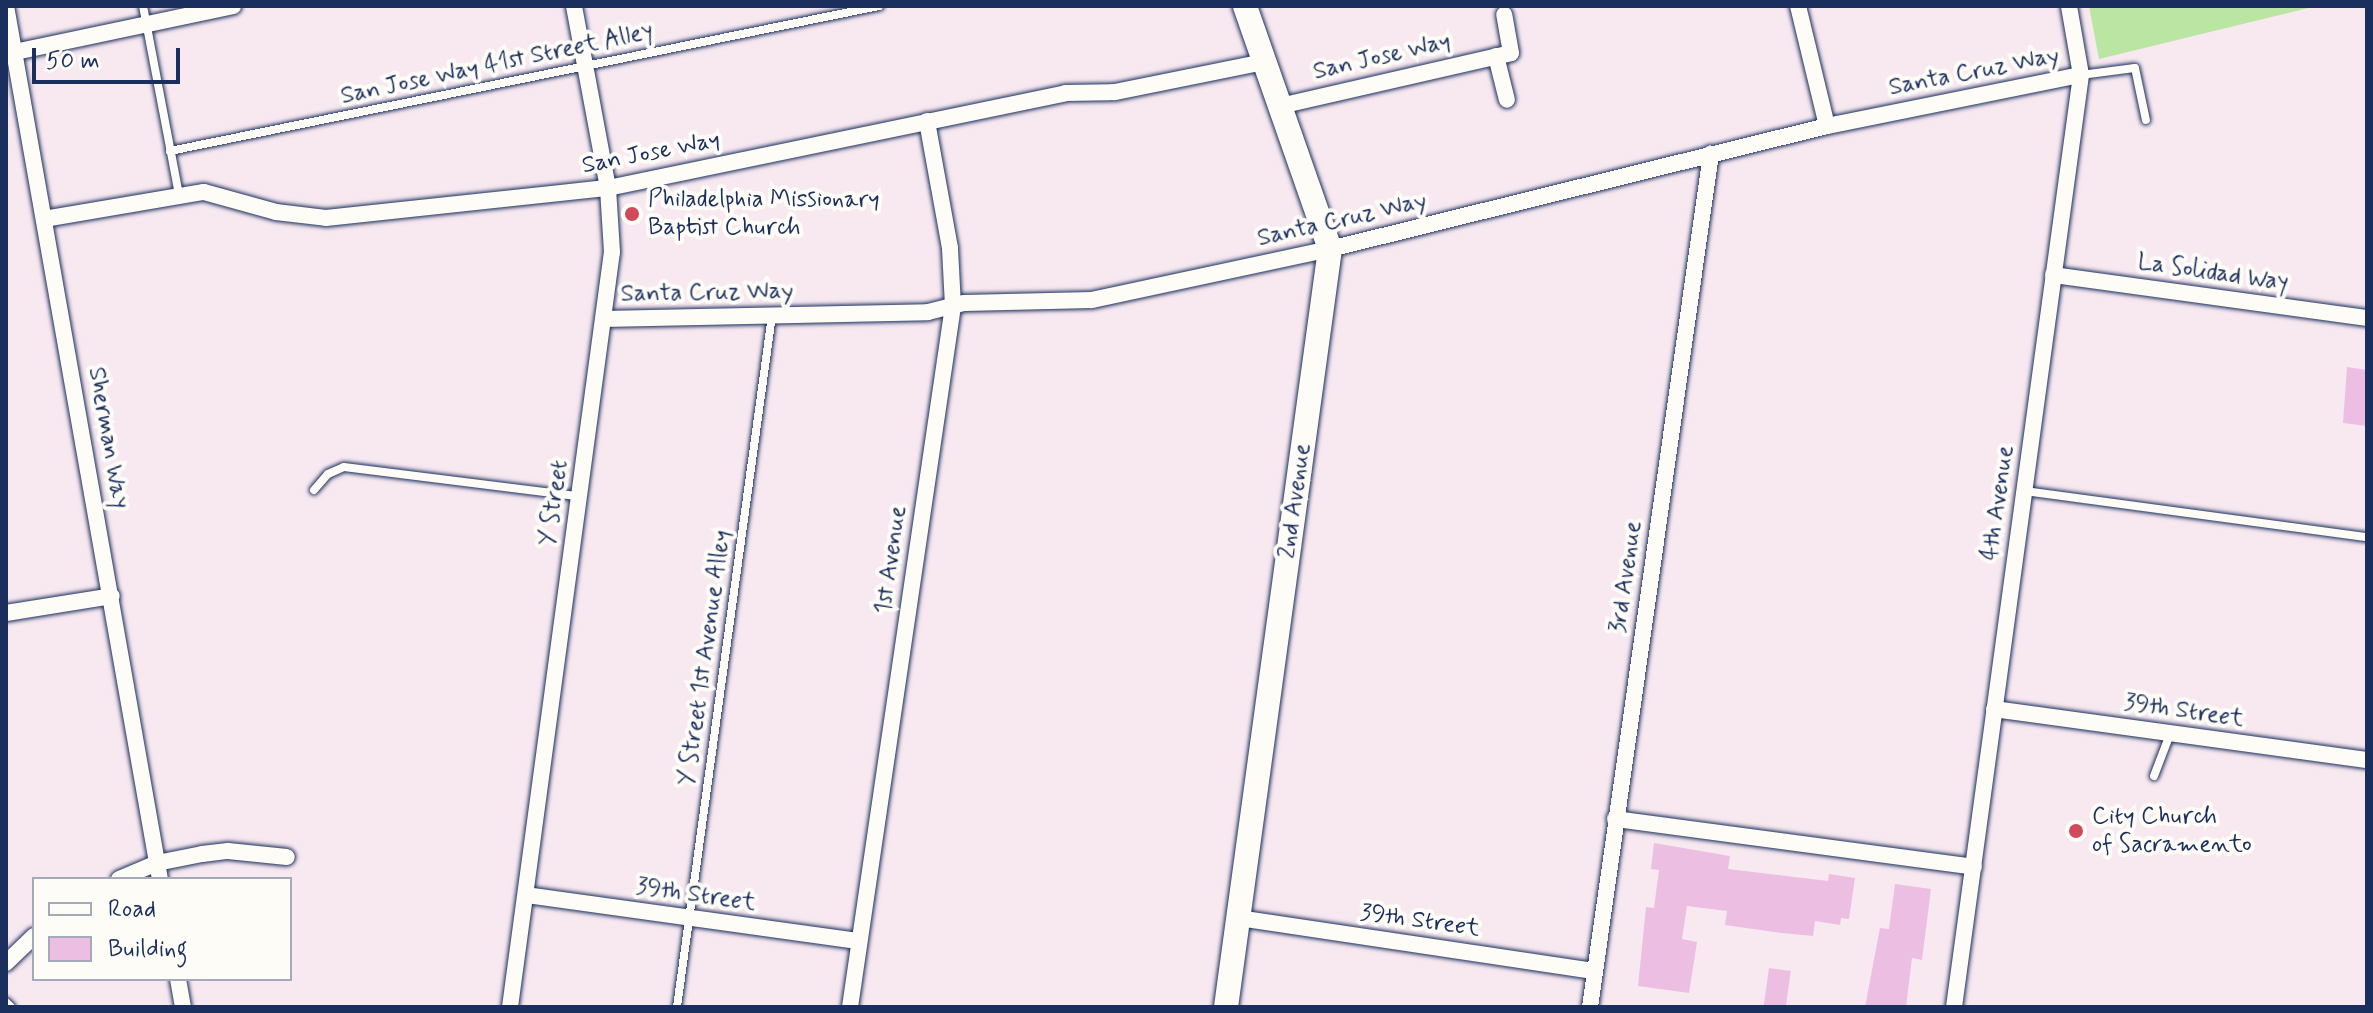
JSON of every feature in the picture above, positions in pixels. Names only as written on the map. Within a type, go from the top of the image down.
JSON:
[{"type":"street","name":"Sherman Way","points":[[6,6],[158,871]]},
{"type":"street","points":[[15,52],[233,6]]},
{"type":"street","name":"Y Street","points":[[510,1007],[612,252],[608,188],[574,6]]},
{"type":"street","name":"2nd Avenue","points":[[1226,1007],[1330,249],[1245,6]]},
{"type":"street","points":[[1798,6],[1827,126]]},
{"type":"street","name":"4th Avenue","points":[[1954,1007],[2081,75],[2069,6]]},
{"type":"street","points":[[1504,15],[1511,53],[1496,56],[1507,100]]},
{"type":"street","name":"San Jose Way","points":[[1280,106],[1496,56]]},
{"type":"street","name":"San Jose Way","points":[[44,219],[179,194],[229,196],[276,212],[326,218],[608,188],[927,121],[1264,62]]},
{"type":"street","name":"Santa Cruz Way","points":[[603,319],[928,312],[953,306],[1092,300],[1330,249],[1827,126],[2081,75]]},
{"type":"street","name":"1st Avenue","points":[[850,1007],[953,306],[950,248],[927,121]]},
{"type":"street","name":"3rd Avenue","points":[[1590,1007],[1711,154]]},
{"type":"street","name":"La Solidad Way","points":[[2053,275],[2367,318]]},
{"type":"street","points":[[6,613],[112,596]]},
{"type":"street","name":"39th Street","points":[[1994,709],[2367,760]]},
{"type":"street","points":[[1615,819],[1974,867]]},
{"type":"street","points":[[129,877],[228,851],[287,857]]},
{"type":"street","name":"39th Street","points":[[526,895],[859,941]]},
{"type":"street","name":"39th Street","points":[[1239,918],[1594,971]]},
{"type":"street","points":[[6,963],[32,938]]},
{"type":"street","points":[[178,981],[183,1007]]},
{"type":"lane","points":[[143,6],[179,194]]},
{"type":"lane","name":"San Jose Way 41st Street Alley","points":[[170,151],[879,6]]},
{"type":"lane","points":[[2081,75],[2135,68],[2146,120]]},
{"type":"lane","name":"Y Street 1st Avenue Alley","points":[[677,1007],[772,315]]},
{"type":"lane","points":[[314,490],[328,474],[344,467],[579,496]]},
{"type":"lane","points":[[2024,491],[2367,537]]},
{"type":"lane","points":[[2154,776],[2170,733]]},
{"type":"lane","points":[[6,1002],[11,1007]]},
{"type":"green space","points":[[2089,6],[2317,6],[2099,59]]},
{"type":"building","points":[[2347,367],[2367,370],[2367,426],[2343,423]]},
{"type":"building","points":[[1654,843],[1730,856],[1728,869],[1828,881],[1829,874],[1855,878],[1849,919],[1841,918],[1840,925],[1815,921],[1813,936],[1725,925],[1727,911],[1687,906],[1682,939],[1697,942],[1689,993],[1638,986],[1646,907],[1654,908],[1659,870],[1651,869]]},
{"type":"building","points":[[1895,884],[1931,889],[1922,960],[1912,958],[1906,1007],[1865,1007],[1880,928],[1889,929]]},
{"type":"building","points":[[1769,968],[1791,971],[1786,1007],[1764,1007]]},
{"type":"place","name":"Philadelphia Missionary Baptist Church","points":[[632,214]]},
{"type":"place","name":"City Church of Sacramento","points":[[2076,831]]}]
